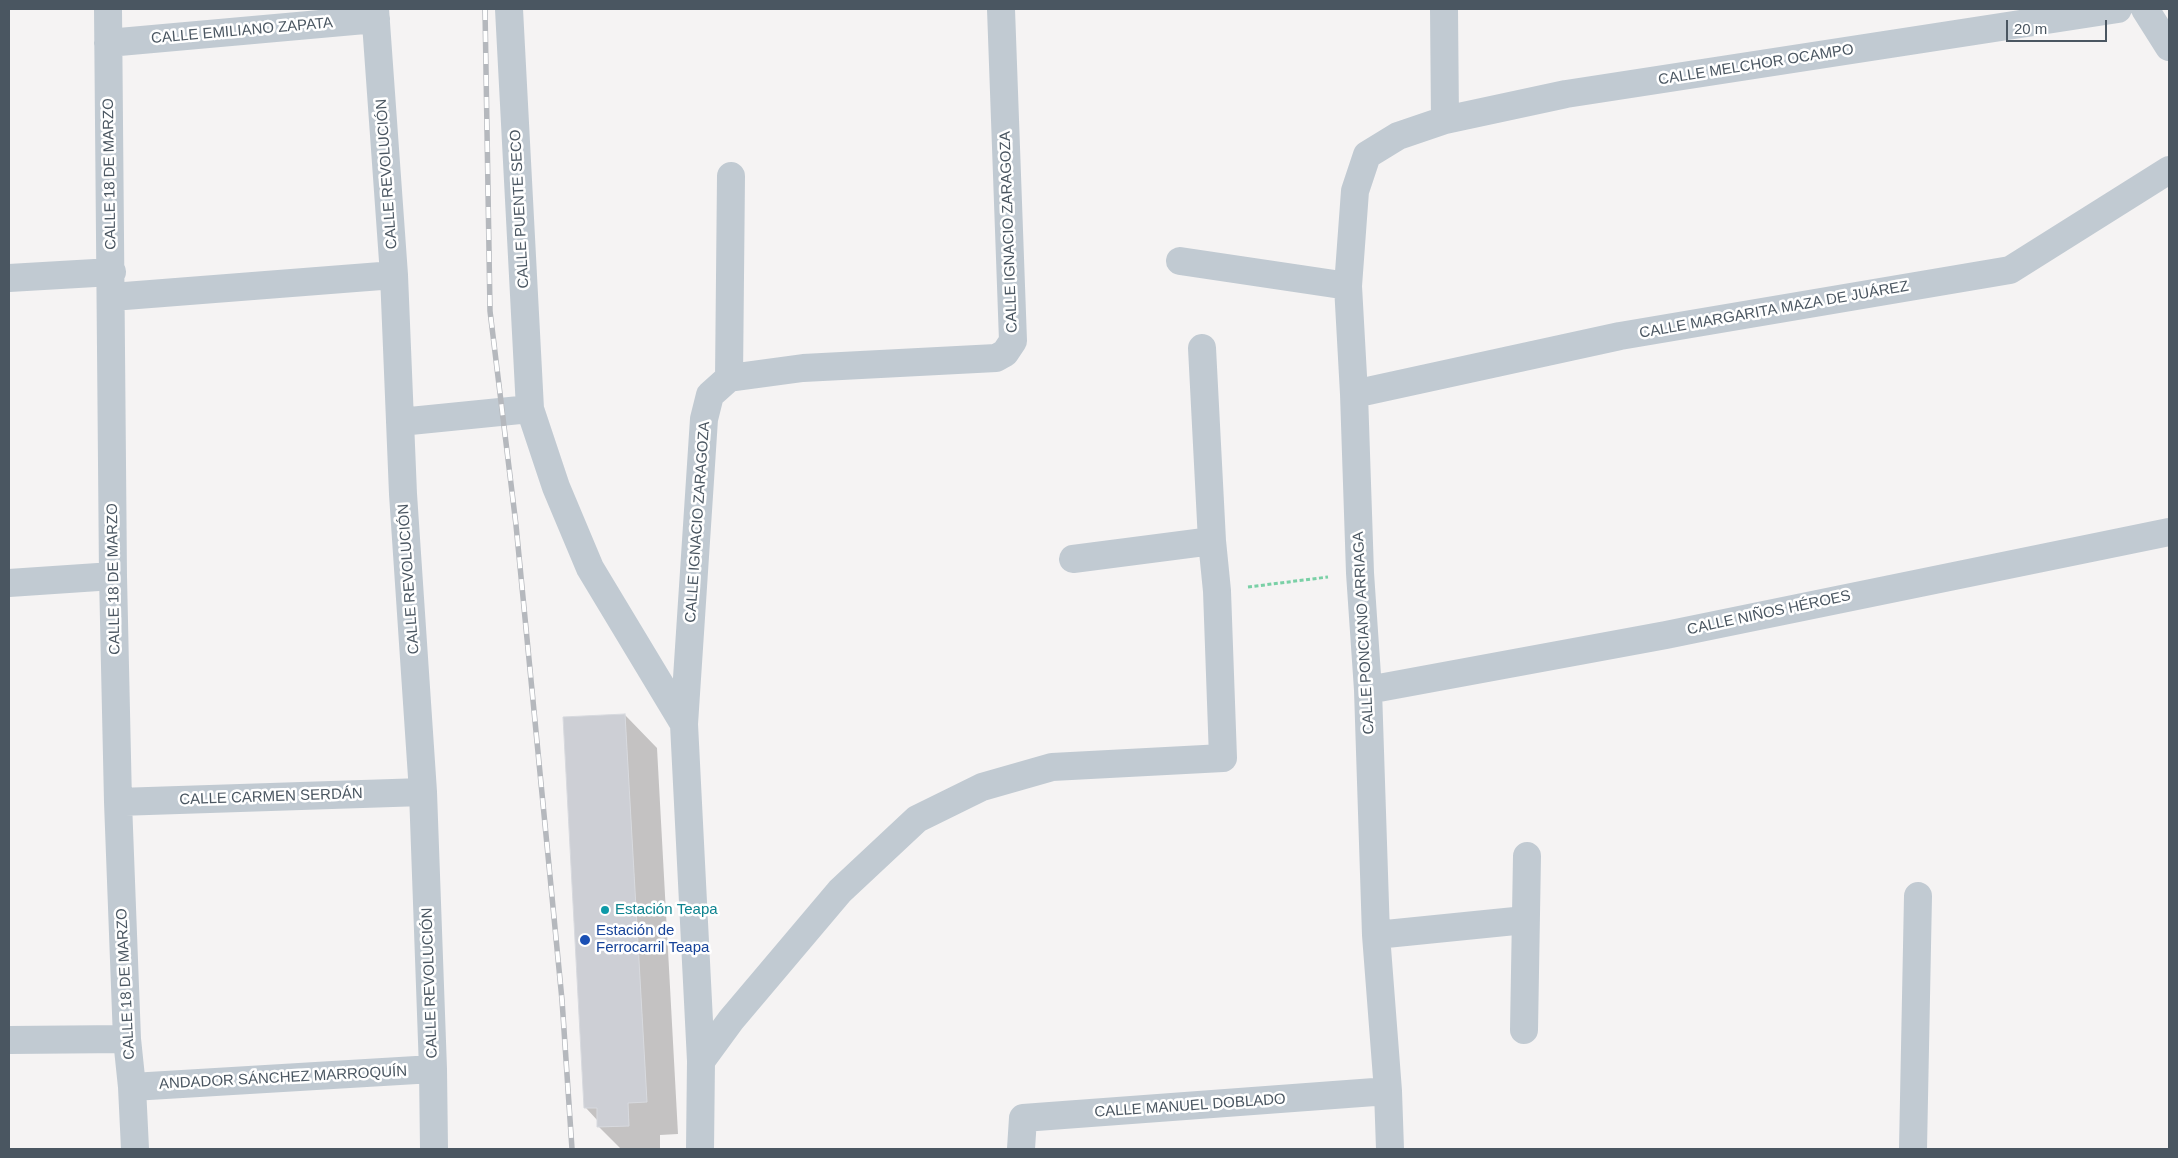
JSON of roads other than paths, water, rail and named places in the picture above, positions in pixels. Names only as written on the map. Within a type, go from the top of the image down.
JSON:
[{"type":"street","name":"CALLE 18 DE MARZO","points":[[108,9],[112,284],[113,576],[118,802],[127,1039],[132,1087],[135,1149]]},
{"type":"street","name":"CALLE PUENTE SECO","points":[[509,9],[530,409],[556,487],[590,568],[684,724]]},
{"type":"street","name":"CALLE IGNACIO ZARAGOZA","points":[[700,1149],[701,1061],[684,724],[704,419],[710,395],[729,378],[803,368],[996,358],[1005,353],[1013,341],[1000,9]]},
{"type":"street","points":[[1444,9],[1445,120]]},
{"type":"street","name":"CALLE MELCHOR OCAMPO","points":[[1398,136],[1445,120],[1566,94],[2118,9]]},
{"type":"street","points":[[2145,9],[2169,47]]},
{"type":"street","name":"CALLE EMILIANO ZAPATA","points":[[108,43],[376,14]]},
{"type":"street","name":"CALLE REVOLUCIÓN","points":[[376,14],[394,275],[400,422],[423,792],[434,1149]]},
{"type":"street","name":"CALLE PONCIANO ARRIAGA","points":[[1390,1149],[1388,1091],[1376,935],[1368,690],[1360,573],[1348,286],[1355,191],[1367,155],[1398,136]]},
{"type":"street","name":"CALLE MARGARITA MAZA DE JUÁREZ","points":[[1354,394],[1620,336],[2010,270],[2169,170]]},
{"type":"street","points":[[729,378],[731,176]]},
{"type":"street","points":[[1180,261],[1348,286]]},
{"type":"street","points":[[9,278],[112,284],[394,275]]},
{"type":"street","points":[[701,1061],[731,1020],[840,891],[917,820],[982,787],[1052,767],[1223,758],[1218,591],[1212,541],[1202,348]]},
{"type":"street","points":[[400,422],[530,409]]},
{"type":"street","name":"CALLE NIÑOS HÉROES","points":[[1368,690],[1666,635],[2169,532]]},
{"type":"street","points":[[1073,558],[1212,541]]},
{"type":"street","points":[[9,583],[113,576]]},
{"type":"street","name":"CALLE CARMEN SERDÁN","points":[[118,802],[423,792]]},
{"type":"street","points":[[1524,1030],[1524,920],[1527,856]]},
{"type":"street","points":[[1913,1149],[1918,896]]},
{"type":"street","points":[[1376,935],[1524,920]]},
{"type":"street","points":[[9,1040],[127,1039]]},
{"type":"street","name":"ANDADOR SÁNCHEZ MARROQUÍN","points":[[132,1087],[433,1069]]},
{"type":"street","name":"CALLE MANUEL DOBLADO","points":[[1021,1149],[1023,1118],[1388,1091]]},
{"type":"railway","points":[[485,9],[490,311],[516,525],[562,1000],[572,1149]]},
{"type":"place","name":"Estación Teapa","points":[[605,910]]},
{"type":"place","name":"Estación de Ferrocarril Teapa","points":[[585,940]]}]
